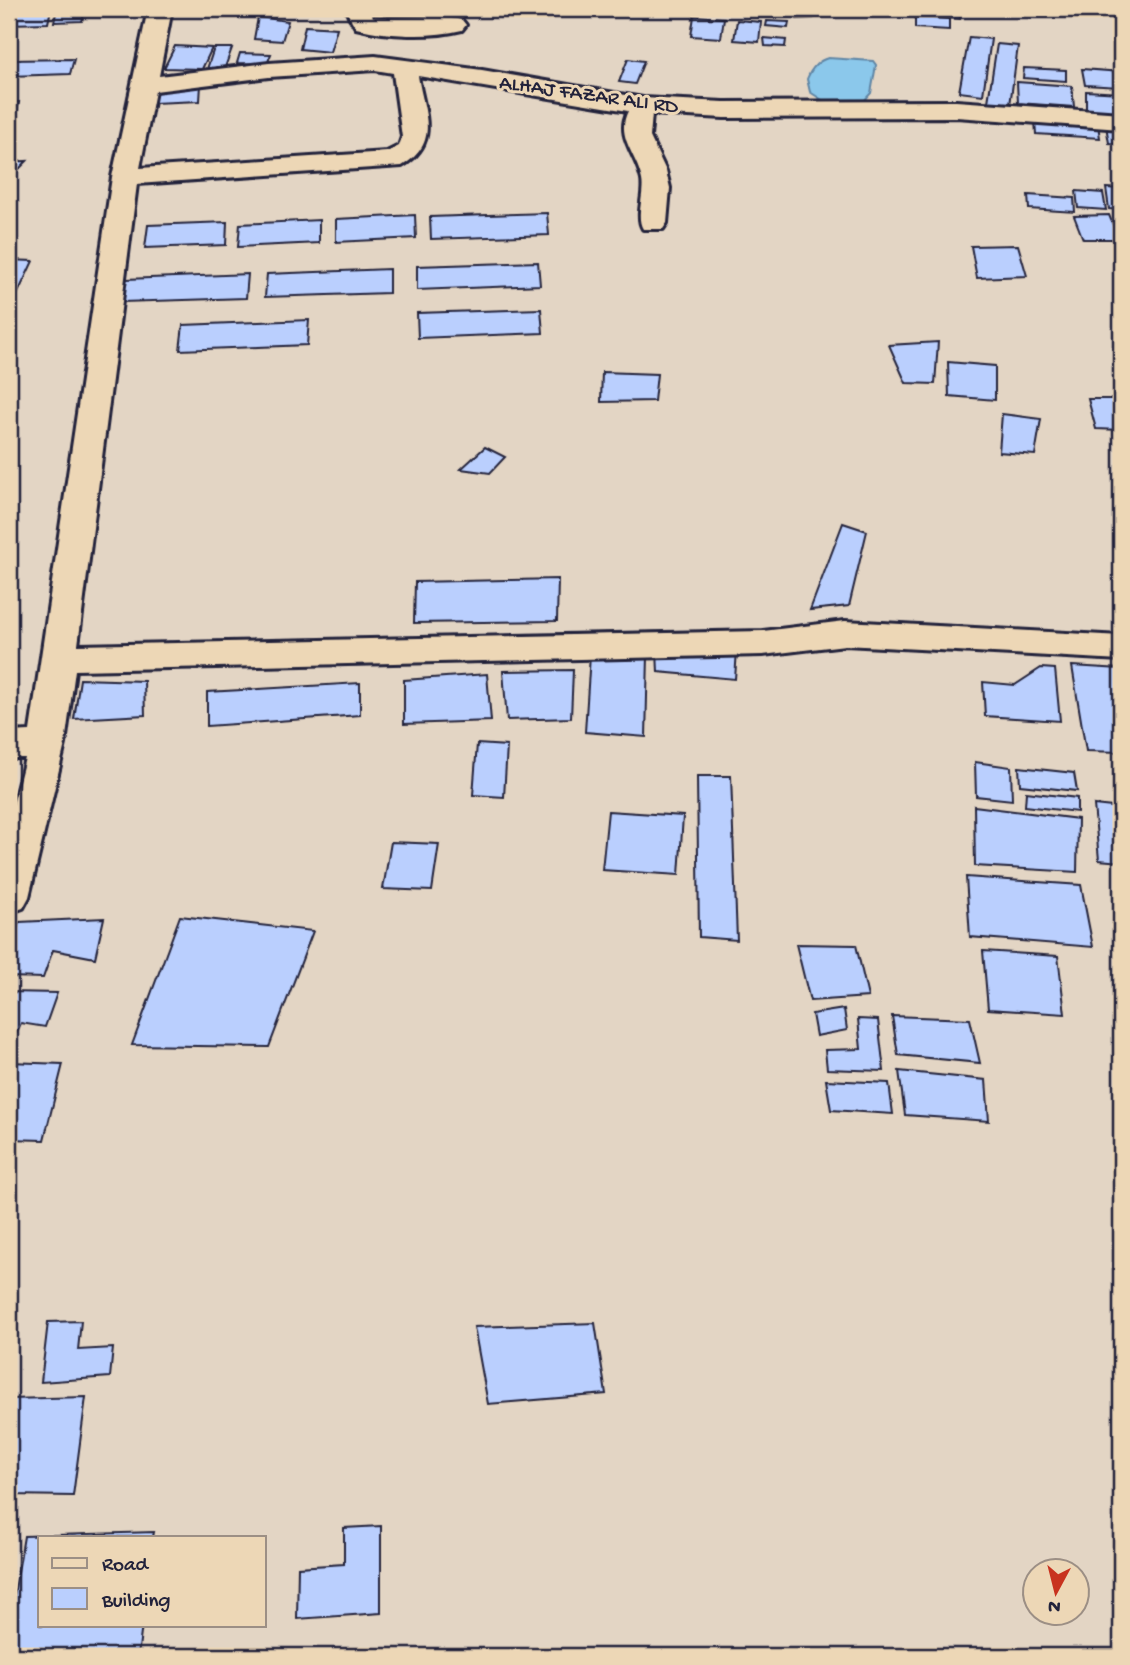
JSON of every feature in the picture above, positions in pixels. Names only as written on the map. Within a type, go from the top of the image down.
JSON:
[{"type":"street","points":[[9,897],[47,744],[125,177],[142,85],[160,9]]},
{"type":"street","points":[[357,9],[364,23],[378,26],[458,17],[446,71]]},
{"type":"street","name":"ALHAJ FAZAR ALI RD","points":[[142,85],[313,66],[375,63],[446,71],[643,106],[724,110],[956,109],[1121,121]]},
{"type":"street","points":[[125,177],[393,160],[410,150],[415,137],[404,66]]},
{"type":"street","points":[[643,106],[636,118],[634,134],[650,162],[656,184],[653,223]]},
{"type":"street","points":[[58,658],[579,649],[763,643],[845,633],[1121,648]]},
{"type":"street","points":[[9,746],[47,744]]},
{"type":"water","points":[[828,58],[873,61],[876,65],[871,93],[862,103],[824,101],[810,92],[807,79],[809,75],[818,63]]},
{"type":"building","points":[[51,9],[48,23],[9,24],[9,10]]},
{"type":"building","points":[[57,9],[86,9],[82,21],[54,22]]},
{"type":"building","points":[[793,9],[806,9],[813,18],[797,19]]},
{"type":"building","points":[[919,9],[959,9],[960,19],[919,16]]},
{"type":"building","points":[[694,16],[724,18],[721,38],[691,36]]},
{"type":"building","points":[[258,17],[288,21],[282,41],[254,39]]},
{"type":"building","points":[[915,17],[949,19],[949,30],[915,28]]},
{"type":"building","points":[[737,20],[761,22],[759,42],[734,40]]},
{"type":"building","points":[[767,21],[789,22],[788,28],[766,26]]},
{"type":"building","points":[[305,26],[337,28],[330,52],[300,49]]},
{"type":"building","points":[[969,37],[991,39],[983,95],[959,92]]},
{"type":"building","points":[[764,38],[786,40],[785,47],[765,46]]},
{"type":"building","points":[[997,44],[1018,46],[1010,105],[988,102]]},
{"type":"building","points":[[175,46],[212,48],[202,69],[164,68]]},
{"type":"building","points":[[214,48],[232,48],[224,70],[207,69]]},
{"type":"building","points":[[240,53],[271,54],[267,64],[237,63]]},
{"type":"building","points":[[74,59],[70,74],[9,76],[9,60]]},
{"type":"building","points":[[628,59],[644,61],[635,84],[619,82]]},
{"type":"building","points":[[1024,68],[1066,70],[1066,81],[1023,78]]},
{"type":"building","points":[[1082,69],[1121,72],[1120,87],[1085,85]]},
{"type":"building","points":[[1017,82],[1072,86],[1074,107],[1018,103]]},
{"type":"building","points":[[201,84],[200,101],[153,103],[155,87]]},
{"type":"building","points":[[1086,91],[1121,93],[1121,115],[1086,112]]},
{"type":"building","points":[[9,102],[19,102],[14,129],[9,129]]},
{"type":"building","points":[[1035,121],[1098,125],[1100,138],[1036,134]]},
{"type":"building","points":[[1106,126],[1121,127],[1121,144],[1109,143]]},
{"type":"building","points":[[27,161],[9,179],[9,162]]},
{"type":"building","points":[[1106,188],[1121,189],[1121,210],[1109,209]]},
{"type":"building","points":[[1076,191],[1103,193],[1106,210],[1078,208]]},
{"type":"building","points":[[1028,195],[1074,198],[1075,212],[1029,209]]},
{"type":"building","points":[[547,213],[549,235],[431,239],[430,217]]},
{"type":"building","points":[[415,215],[416,238],[336,242],[336,219]]},
{"type":"building","points":[[1109,215],[1119,239],[1083,239],[1074,216]]},
{"type":"building","points":[[319,220],[319,243],[238,247],[240,224]]},
{"type":"building","points":[[227,222],[226,245],[145,248],[148,225]]},
{"type":"building","points":[[1018,245],[1027,276],[977,278],[971,246]]},
{"type":"building","points":[[9,260],[33,261],[10,310],[9,310]]},
{"type":"building","points":[[538,262],[540,285],[417,290],[417,266]]},
{"type":"building","points":[[389,269],[389,293],[265,297],[267,274]]},
{"type":"building","points":[[248,274],[246,298],[122,302],[126,279]]},
{"type":"building","points":[[541,309],[543,333],[418,338],[417,313]]},
{"type":"building","points":[[309,320],[307,345],[180,350],[183,325]]},
{"type":"building","points":[[938,342],[935,384],[906,383],[889,345]]},
{"type":"building","points":[[948,362],[995,366],[995,400],[949,396]]},
{"type":"building","points":[[602,372],[657,374],[654,401],[601,402]]},
{"type":"building","points":[[1088,399],[1121,399],[1121,430],[1096,429]]},
{"type":"building","points":[[1002,414],[1041,419],[1035,455],[999,452]]},
{"type":"building","points":[[485,447],[505,457],[490,473],[461,469]]},
{"type":"building","points":[[843,523],[867,531],[849,606],[810,610]]},
{"type":"building","points":[[558,579],[557,621],[414,623],[415,582]]},
{"type":"building","points":[[737,650],[735,679],[658,672],[657,651]]},
{"type":"building","points":[[590,655],[648,655],[646,737],[585,732]]},
{"type":"building","points":[[1072,666],[1121,669],[1121,752],[1086,751]]},
{"type":"building","points":[[1041,668],[1055,669],[1060,721],[985,716],[983,682],[1015,685]]},
{"type":"building","points":[[573,670],[571,718],[507,720],[503,671]]},
{"type":"building","points":[[487,674],[491,721],[404,724],[404,680]]},
{"type":"building","points":[[80,679],[144,681],[145,715],[74,719]]},
{"type":"building","points":[[360,683],[360,715],[207,726],[207,692]]},
{"type":"building","points":[[477,744],[507,746],[504,797],[473,795]]},
{"type":"building","points":[[975,762],[1011,767],[1012,800],[976,796]]},
{"type":"building","points":[[1019,767],[1074,773],[1077,791],[1020,785]]},
{"type":"building","points":[[697,776],[731,776],[737,940],[699,937]]},
{"type":"building","points":[[1026,792],[1077,798],[1077,812],[1025,806]]},
{"type":"building","points":[[1094,805],[1121,808],[1121,862],[1099,860]]},
{"type":"building","points":[[974,806],[1078,819],[1077,872],[975,866]]},
{"type":"building","points":[[608,811],[683,816],[679,875],[602,870]]},
{"type":"building","points":[[391,842],[439,844],[432,891],[383,889]]},
{"type":"building","points":[[966,877],[1081,885],[1093,947],[970,937]]},
{"type":"building","points":[[180,916],[313,931],[269,1047],[132,1045]]},
{"type":"building","points":[[104,918],[95,958],[53,950],[43,978],[9,977],[9,956],[19,922]]},
{"type":"building","points":[[796,944],[856,945],[868,997],[810,1001]]},
{"type":"building","points":[[983,951],[1058,956],[1065,1014],[988,1009]]},
{"type":"building","points":[[9,992],[57,993],[45,1027],[21,1023],[11,1045]]},
{"type":"building","points":[[844,1009],[847,1030],[816,1036],[812,1014]]},
{"type":"building","points":[[892,1016],[970,1019],[980,1063],[898,1055]]},
{"type":"building","points":[[858,1019],[878,1020],[884,1071],[827,1069],[825,1050],[861,1049]]},
{"type":"building","points":[[9,1062],[63,1064],[44,1140],[9,1139]]},
{"type":"building","points":[[899,1071],[986,1080],[989,1121],[905,1115]]},
{"type":"building","points":[[826,1080],[889,1083],[893,1114],[831,1110]]},
{"type":"building","points":[[81,1321],[78,1350],[113,1348],[110,1377],[41,1382],[48,1322]]},
{"type":"building","points":[[595,1323],[606,1394],[488,1404],[474,1327]]},
{"type":"building","points":[[86,1397],[73,1496],[9,1495],[9,1399]]},
{"type":"building","points":[[381,1526],[381,1613],[297,1619],[298,1567],[344,1564],[344,1528]]},
{"type":"building","points":[[154,1532],[153,1536],[38,1536],[38,1626],[142,1626],[138,1656],[9,1656],[9,1626],[24,1536]]}]
